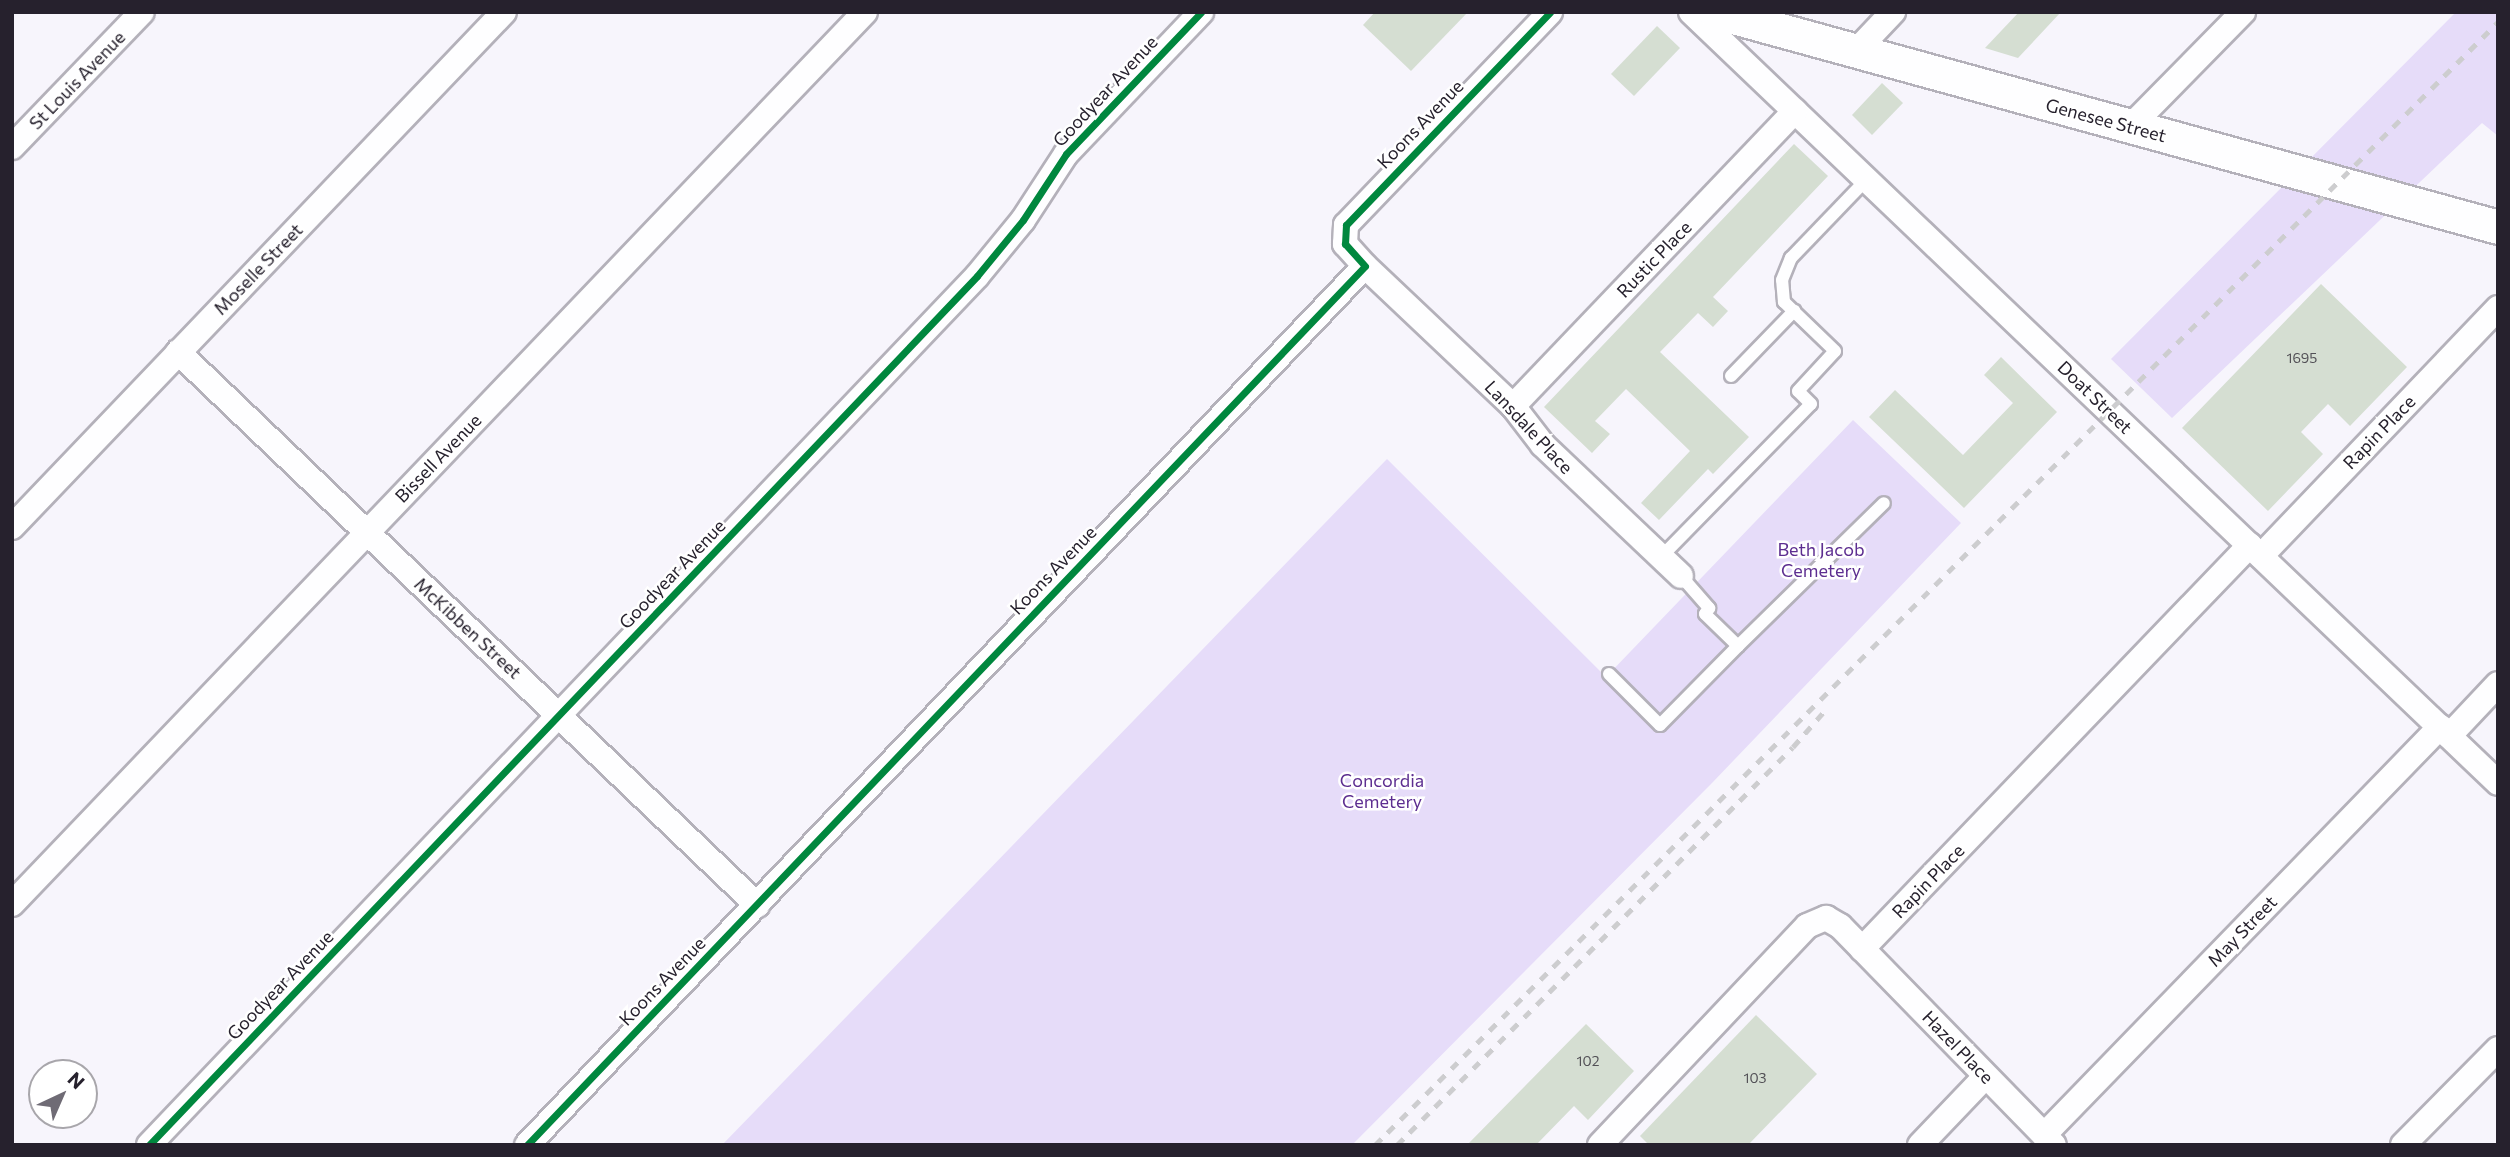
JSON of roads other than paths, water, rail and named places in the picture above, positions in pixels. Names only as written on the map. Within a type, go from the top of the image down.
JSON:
[{"type":"main road","name":"Genesee Street","points":[[1715,12],[2498,227]]},
{"type":"street","name":"St Louis Avenue","points":[[12,147],[142,12]]},
{"type":"street","name":"Moselle Street","points":[[12,527],[504,12]]},
{"type":"street","name":"Bissell Avenue","points":[[12,904],[865,12]]},
{"type":"street","name":"Goodyear Avenue","points":[[149,1145],[977,276],[1016,229],[1066,154],[1201,12]]},
{"type":"street","name":"Koons Avenue","points":[[527,1145],[1365,266],[1345,244],[1346,225],[1550,12]]},
{"type":"street","name":"Doat Street","points":[[1691,12],[2498,783]]},
{"type":"street","points":[[1856,51],[1893,12]]},
{"type":"street","points":[[2131,127],[2243,12]]},
{"type":"street","name":"Rustic Place","points":[[1513,406],[1795,111]]},
{"type":"street","name":"Lansdale Place","points":[[1365,266],[1513,406],[1543,445],[1686,583]]},
{"type":"street","name":"Rapin Place","points":[[1862,950],[2498,308]]},
{"type":"street","name":"McKibben Street","points":[[178,352],[757,905]]},
{"type":"street","name":"May Street","points":[[2049,1140],[2444,732],[2498,684]]},
{"type":"street","points":[[1600,1145],[1807,926],[1826,918],[1833,920],[1862,950]]},
{"type":"street","name":"Hazel Place","points":[[1862,950],[2049,1140]]},
{"type":"street","points":[[2403,1145],[2498,1049]]},
{"type":"street","points":[[1920,1145],[1986,1076]]},
{"type":"lane","points":[[1661,557],[1811,404],[1798,391],[1835,351],[1784,302],[1782,280],[1791,258],[1867,179]]},
{"type":"lane","points":[[1731,376],[1794,311]]},
{"type":"lane","points":[[1609,674],[1660,725],[1884,503]]},
{"type":"lane","points":[[1686,583],[1709,608],[1705,614],[1738,646]]},
{"type":"railway","points":[[1375,1145],[2498,22]]},
{"type":"railway","points":[[1397,1145],[1793,747],[1828,707]]},
{"type":"park label","name":"Beth Jacob Cemetery","points":[[1821,560]]},
{"type":"park label","name":"Concordia Cemetery","points":[[1382,791]]}]
